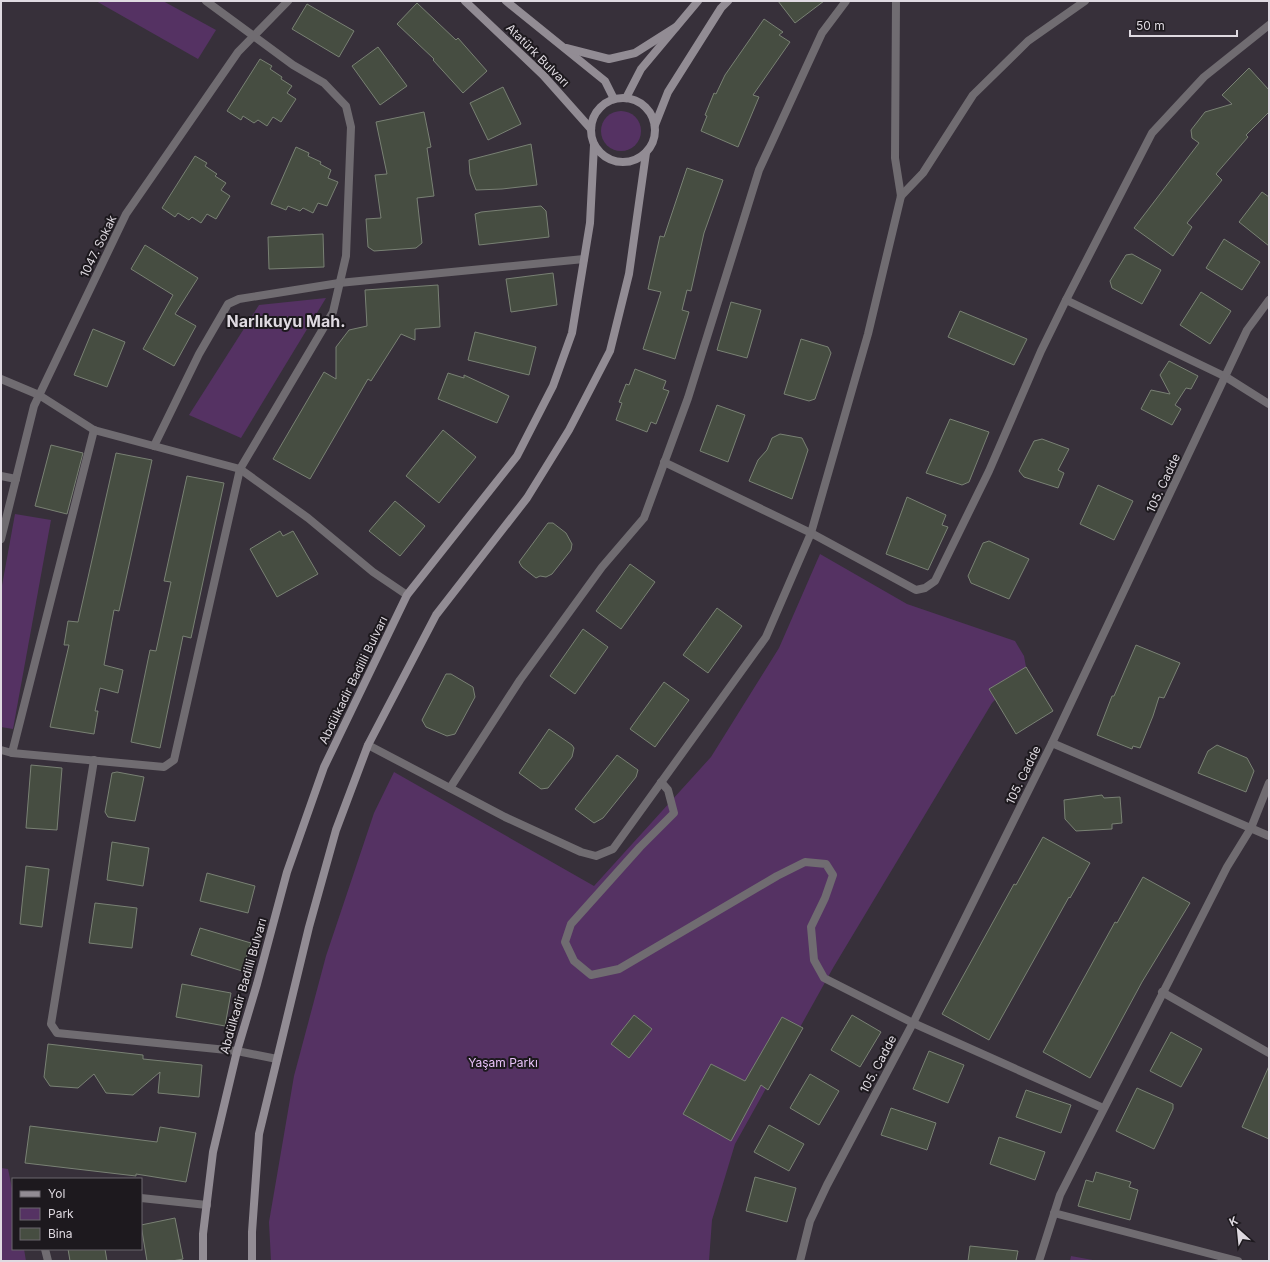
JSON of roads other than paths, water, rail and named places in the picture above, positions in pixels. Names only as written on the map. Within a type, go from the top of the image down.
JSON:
[{"type":"main road","name":"Atatürk Bulvarı","points":[[465,1],[543,75],[591,129]]},
{"type":"main road","name":"Atatürk Bulvarı","points":[[506,1],[605,81],[614,99]]},
{"type":"main road","points":[[626,98],[641,68],[698,1]]},
{"type":"main road","points":[[655,125],[672,85],[720,8],[728,1]]},
{"type":"main road","points":[[562,47],[609,59],[635,53],[676,28]]},
{"type":"main road","points":[[626,98],[634,100],[645,106],[653,117],[655,135],[652,145],[646,153],[638,159],[628,162],[618,162],[604,156],[594,145],[591,129],[592,121],[600,107],[614,99],[626,98]]},
{"type":"main road","name":"Abdülkadir Badilli Bulvarı","points":[[203,1261],[203,1234],[212,1152],[237,1051],[257,984],[287,872],[324,767],[407,595],[517,456],[553,386],[572,333],[590,223],[594,145]]},
{"type":"main road","points":[[252,1261],[252,1232],[259,1134],[307,935],[336,830],[368,745],[436,615],[527,498],[569,430],[610,351],[629,274],[646,153]]},
{"type":"street","points":[[1,750],[12,753],[164,767],[174,760],[240,468],[333,312],[346,256],[350,127],[346,106],[324,83],[293,65],[206,1]]},
{"type":"street","name":"1047. Sokak","points":[[1,539],[34,406],[126,214],[238,52],[288,1]]},
{"type":"street","points":[[450,788],[520,680],[602,568],[644,518],[688,398],[759,170],[822,33],[846,1]]},
{"type":"street","points":[[368,745],[505,817],[581,852],[596,856],[613,849],[766,636],[811,533],[868,334],[901,196],[895,158],[896,1]]},
{"type":"street","points":[[901,196],[923,173],[973,95],[1028,41],[1085,1]]},
{"type":"street","points":[[664,462],[811,533],[916,590],[925,588],[935,581],[990,471],[1041,351],[1152,134],[1204,77],[1269,25]]},
{"type":"street","points":[[154,446],[198,354],[228,304],[239,299],[339,283],[584,259]]},
{"type":"street","points":[[1066,300],[1226,377],[1269,404]]},
{"type":"street","name":"105. Cadde","points":[[800,1261],[810,1221],[827,1185],[913,1023],[1052,743],[1247,330],[1269,300]]},
{"type":"street","points":[[1,378],[39,395],[94,430],[240,468],[308,518],[373,572],[407,595]]},
{"type":"street","points":[[12,753],[94,430]]},
{"type":"street","points":[[1,476],[16,479]]},
{"type":"street","points":[[1052,743],[1269,836]]},
{"type":"street","points":[[94,760],[51,1024],[57,1033],[237,1051],[277,1059]]},
{"type":"street","points":[[661,782],[668,790],[674,813],[635,852],[571,924],[565,942],[574,961],[591,975],[619,968],[777,876],[805,862],[826,864],[833,875],[825,898],[811,927],[814,960],[824,978],[913,1023],[1103,1108]]},
{"type":"street","points":[[1039,1261],[1060,1195],[1162,992],[1227,867],[1251,828],[1269,783]]},
{"type":"street","points":[[1162,992],[1269,1053]]},
{"type":"street","points":[[142,1198],[207,1205]]},
{"type":"street","points":[[1054,1213],[1238,1261]]},
{"type":"street","points":[[45,1250],[48,1261]]},
{"type":"district","name":"Narlıkuyu Mah.","points":[[286,321]]},
{"type":"park label","name":"Yaşam Parkı","points":[[503,1062]]}]
